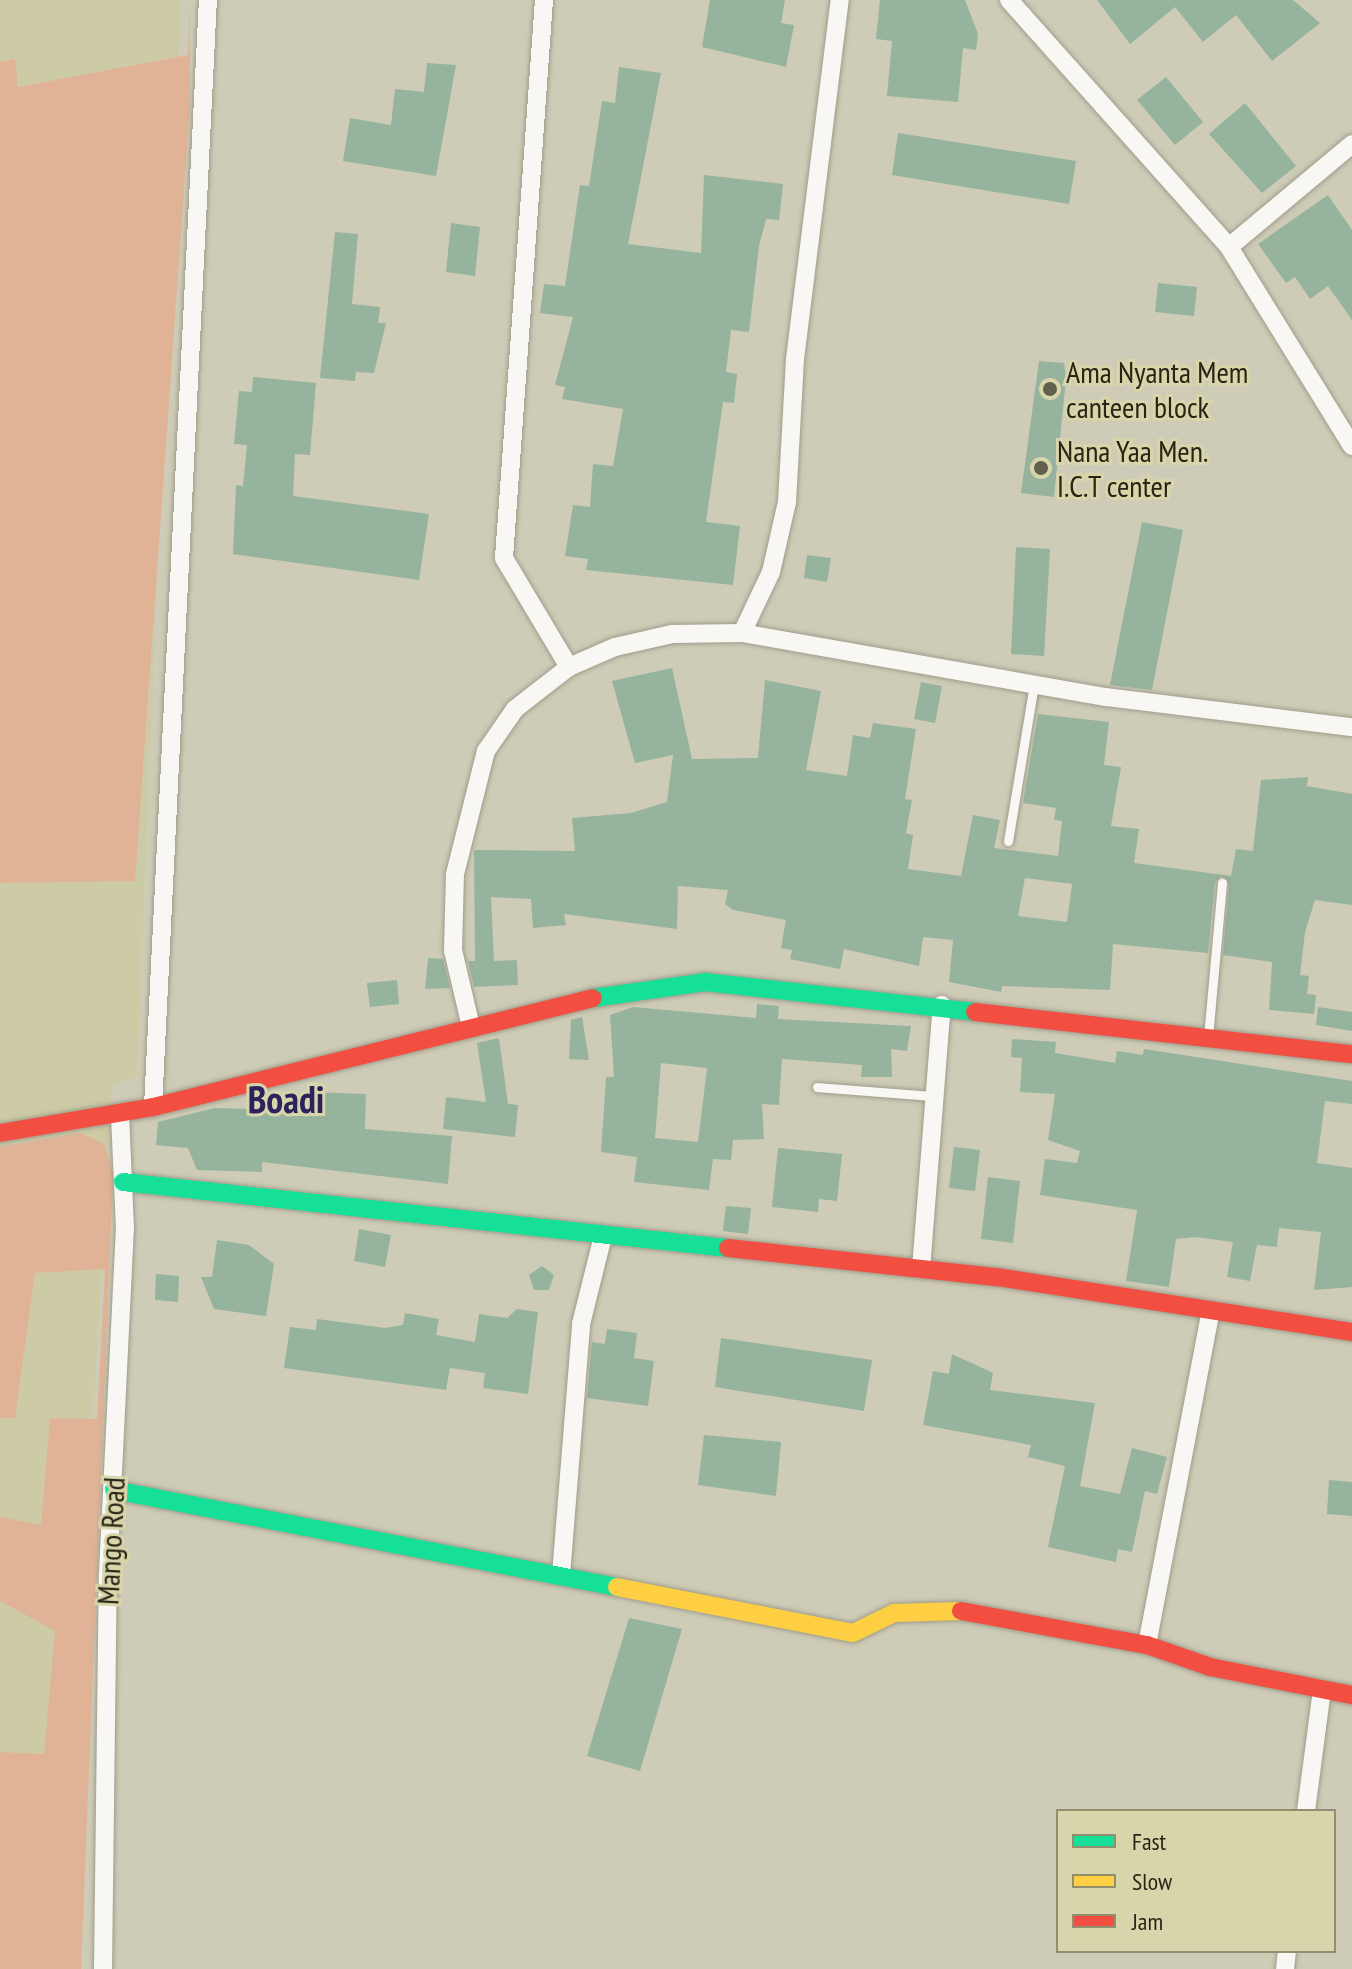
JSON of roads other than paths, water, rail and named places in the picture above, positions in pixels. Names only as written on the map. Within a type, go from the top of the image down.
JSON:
[{"type":"street","points":[[153,1107],[208,0]]},
{"type":"street","points":[[544,0],[504,558],[569,667]]},
{"type":"street","points":[[742,633],[771,572],[787,502],[797,345],[840,0]]},
{"type":"street","points":[[1009,0],[1229,247],[1352,446]]},
{"type":"street","points":[[1229,247],[1352,144]]},
{"type":"street","points":[[471,1027],[453,950],[455,874],[471,796],[486,751],[515,709],[569,667],[672,634],[742,633],[1034,684],[1352,727]]},
{"type":"street","points":[[0,1133],[153,1107],[610,994],[705,982],[942,1005],[1352,1054]]},
{"type":"street","points":[[921,1269],[942,1005]]},
{"type":"street","name":"Mango Road","points":[[103,1969],[123,1182],[120,1113]]},
{"type":"street","points":[[123,1182],[602,1240],[921,1269],[1352,1332]]},
{"type":"street","points":[[561,1575],[581,1324],[602,1240]]},
{"type":"street","points":[[1147,1645],[1211,1311]]},
{"type":"street","points":[[114,1490],[853,1633],[906,1610],[953,1610],[1147,1645],[1352,1695]]},
{"type":"street","points":[[1306,1809],[1322,1690]]},
{"type":"lane","points":[[1008,841],[1034,684]]},
{"type":"lane","points":[[1208,1037],[1222,883]]},
{"type":"lane","points":[[817,1087],[935,1096]]},
{"type":"place","name":"Ama Nyanta Mem canteen block","points":[[1050,389]]},
{"type":"place","name":"Nana Yaa Men. I.C.T center","points":[[1041,468]]},
{"type":"district","name":"Boadi","points":[[286,1099]]}]
